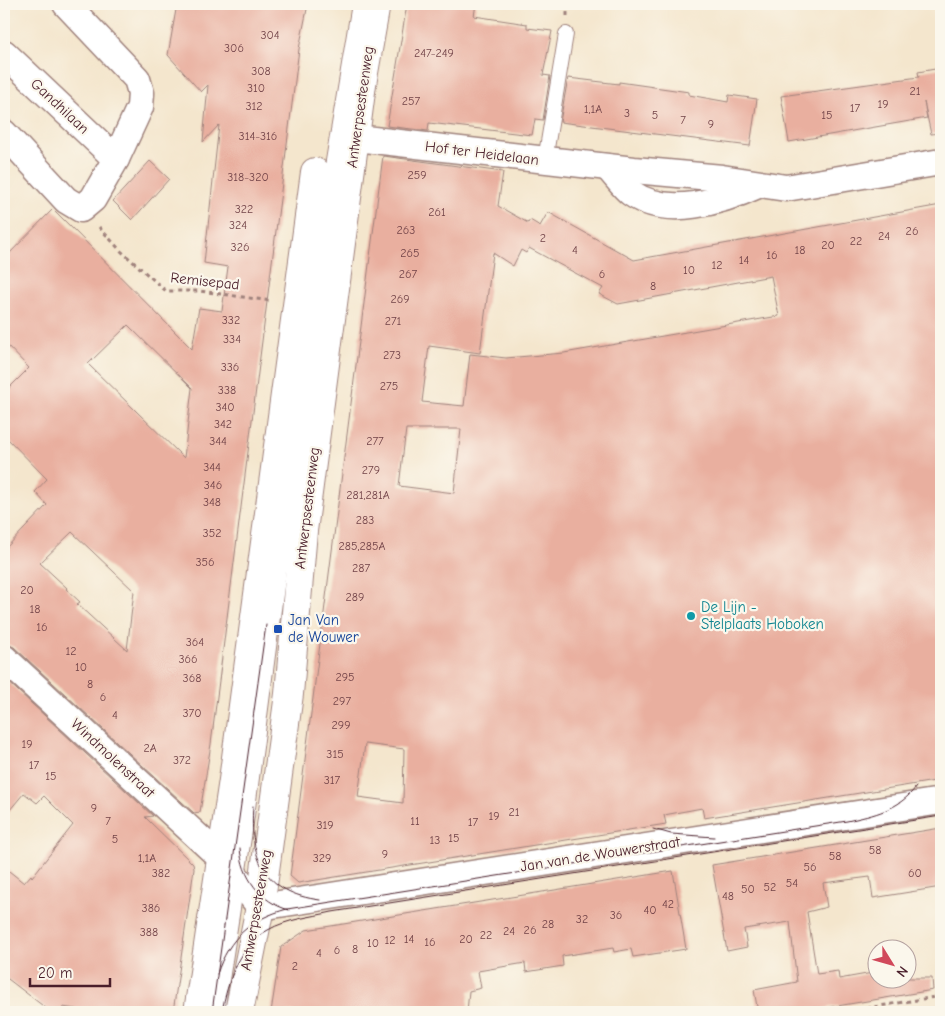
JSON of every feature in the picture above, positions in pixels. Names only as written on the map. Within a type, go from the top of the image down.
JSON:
[{"type":"street","points":[[4,133],[66,200],[81,208],[93,200],[116,159],[140,107],[141,93],[137,79],[66,4]]},
{"type":"street","name":"Antwerpsesteenweg","points":[[239,1012],[260,907],[289,694],[302,532],[376,4]]},
{"type":"street","name":"Gandhilaan","points":[[4,53],[116,159]]},
{"type":"street","name":"Hof ter Heidelaan","points":[[356,138],[608,168],[631,194],[651,202],[687,206],[728,199],[758,185],[786,188],[941,162]]},
{"type":"street","points":[[198,1012],[229,869],[315,172]]},
{"type":"street","name":"Windmolenstraat","points":[[4,658],[229,869],[260,907]]},
{"type":"street","name":"Jan van de Wouwerstraat","points":[[260,907],[941,801]]},
{"type":"lane","points":[[217,1012],[229,869],[300,423],[331,174],[358,4]]},
{"type":"lane","points":[[545,160],[566,34]]},
{"type":"path","name":"Remisepad","points":[[81,208],[120,251],[166,291],[200,291],[298,304]]},
{"type":"path","points":[[843,1012],[941,996]]},
{"type":"building","points":[[177,4],[308,4],[299,49],[211,744],[200,812],[194,813],[14,647],[4,643],[4,550],[47,505],[35,492],[47,479],[4,435],[4,393],[29,368],[4,342],[4,259],[53,209],[192,349],[199,308],[222,311],[228,267],[204,263],[219,125],[203,142],[208,85],[201,92],[168,55]],"holes":[[[128,325],[192,388],[184,458],[88,364]],[[72,532],[134,591],[127,650],[77,604],[80,602],[40,563]]]},
{"type":"building","points":[[407,4],[476,4],[474,16],[527,24],[527,28],[552,31],[543,75],[550,76],[543,120],[535,119],[532,135],[429,123],[428,131],[387,126]]},
{"type":"building","points":[[941,68],[941,133],[931,134],[924,102],[927,118],[789,142],[781,96],[919,77],[918,72]]},
{"type":"building","points":[[568,78],[619,84],[619,82],[689,92],[689,95],[728,102],[729,95],[757,99],[750,146],[560,122]]},
{"type":"building","name":"De Lijn - Stelplaats Hoboken","points":[[383,156],[503,172],[498,206],[528,223],[530,220],[540,226],[548,212],[634,260],[941,205],[941,780],[704,818],[702,808],[664,815],[666,824],[298,883],[290,876]],"holes":[[[529,248],[603,288],[599,294],[618,304],[771,276],[779,316],[564,353],[506,358],[470,354],[464,406],[422,402],[429,346],[480,353],[493,253],[513,266],[521,250],[526,253]],[[406,429],[461,429],[454,493],[399,486]],[[365,744],[404,749],[403,803],[358,797]]]},
{"type":"building","points":[[150,161],[169,179],[132,220],[113,201]]},
{"type":"building","points":[[4,678],[153,816],[145,817],[193,864],[194,869],[173,1012],[93,1012],[63,1007],[62,1012],[51,1012],[4,976],[4,867],[24,883],[31,875],[32,877],[73,825],[44,796],[37,803],[24,793],[4,817]]},
{"type":"building","points":[[941,828],[941,887],[873,898],[870,877],[823,883],[827,907],[807,912],[817,974],[838,971],[839,979],[868,974],[868,988],[918,988],[918,978],[932,978],[933,990],[801,1012],[758,1012],[754,990],[797,982],[790,922],[744,929],[747,947],[727,951],[712,865]]},
{"type":"building","points":[[673,871],[686,949],[633,957],[631,949],[614,952],[613,948],[562,956],[563,966],[526,972],[525,963],[478,971],[481,988],[469,991],[467,1012],[271,1012],[281,947],[306,930]]},
{"type":"tram line","points":[[212,1012],[266,625]]},
{"type":"tram line","points":[[217,974],[228,950],[243,931],[263,918],[287,909],[847,821],[876,814],[894,806],[916,787]]},
{"type":"tram line","points":[[253,806],[252,825],[254,842],[264,870],[273,881],[285,890],[320,900]]},
{"type":"tram line","points":[[222,1012],[231,977],[242,955],[258,937],[268,930],[291,921],[332,912],[941,816]]},
{"type":"tram line","points":[[653,829],[671,834],[714,837]]},
{"type":"tram line","points":[[240,848],[244,869],[254,887],[269,901],[289,910]]},
{"type":"place","name":"De Lijn - Stelplaats Hoboken","points":[[691,616]]},
{"type":"place","name":"Jan Van de Wouwer","points":[[278,629]]}]
